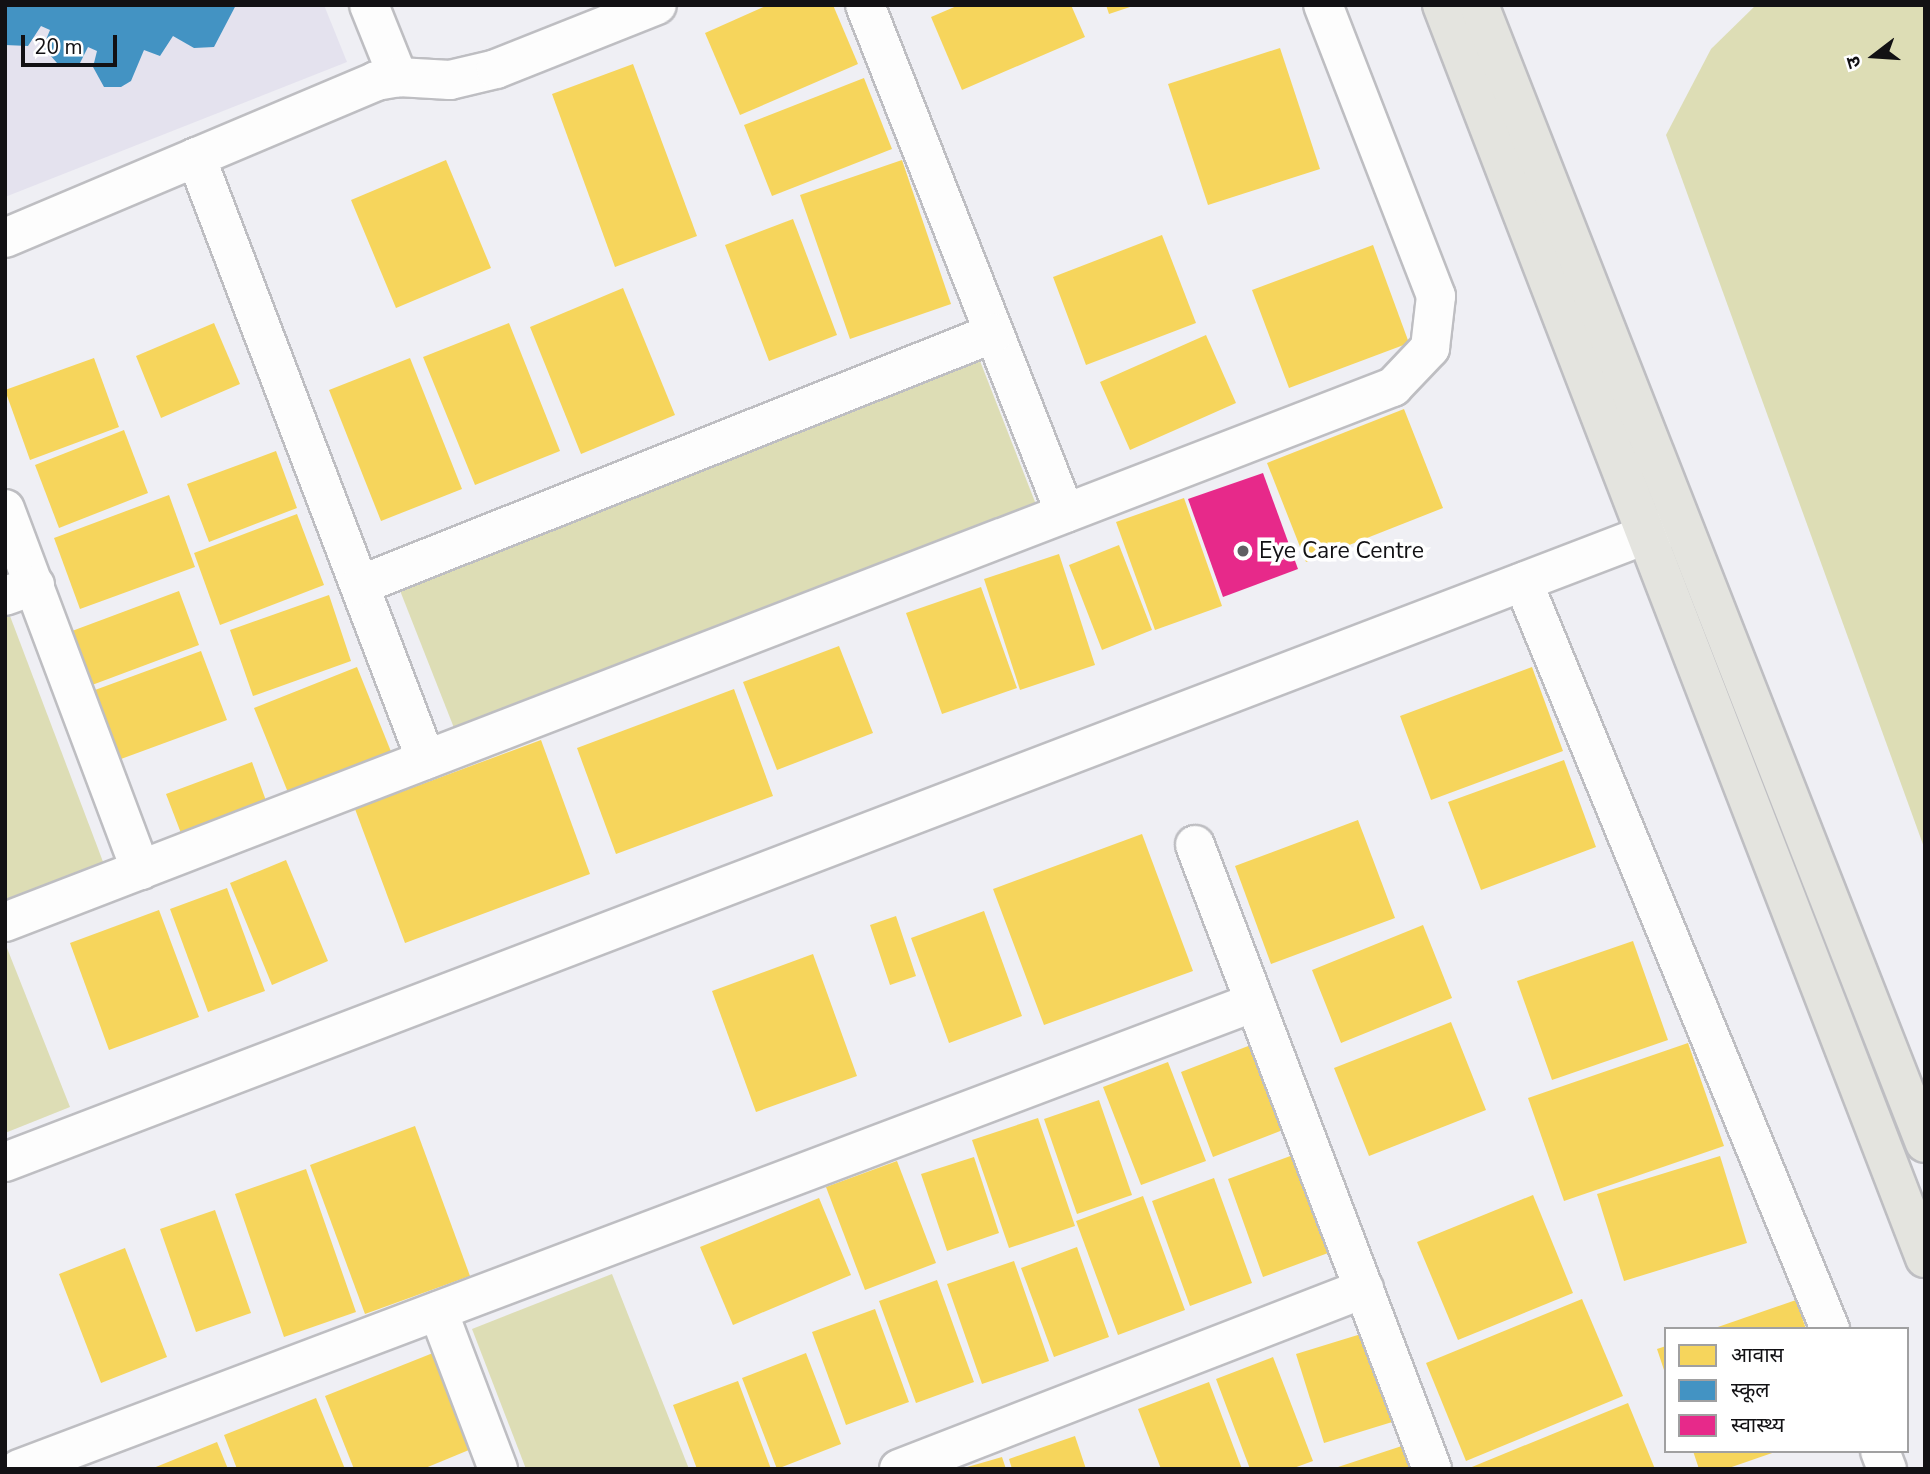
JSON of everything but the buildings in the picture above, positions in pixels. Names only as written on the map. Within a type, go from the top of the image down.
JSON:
[{"type":"main road","points":[[1468,9],[1664,528],[1925,1258]]},
{"type":"main road","points":[[1664,528],[1925,1143]]},
{"type":"street","points":[[369,5],[398,77]]},
{"type":"street","points":[[5,238],[357,88],[398,77],[450,80],[496,69],[657,5]]},
{"type":"street","points":[[864,5],[1065,513]]},
{"type":"street","points":[[5,922],[1393,387],[1430,348],[1436,296],[1323,5]]},
{"type":"street","points":[[196,157],[426,760]]},
{"type":"street","points":[[360,585],[994,333]]},
{"type":"street","points":[[5,509],[20,590],[141,870]]},
{"type":"street","points":[[5,1162],[1664,528]]},
{"type":"street","points":[[1522,582],[1829,1327]]},
{"type":"street","points":[[1195,845],[1432,1469]]},
{"type":"street","points":[[19,1469],[1255,1002]]},
{"type":"street","points":[[899,1469],[1364,1289]]},
{"type":"street","points":[[438,1311],[498,1469]]},
{"type":"shaded area","points":[[5,5],[324,5],[347,62],[5,197]]},
{"type":"green space","points":[[1756,5],[1925,5],[1925,850],[1666,135],[1711,49]]},
{"type":"green space","points":[[980,361],[1037,507],[456,733],[399,588]]},
{"type":"green space","points":[[10,616],[105,867],[5,904],[5,618]]},
{"type":"green space","points":[[5,943],[70,1107],[5,1133]]},
{"type":"green space","points":[[612,1274],[689,1469],[526,1469],[472,1329]]},
{"type":"place","name":"Eye Care Centre","points":[[1243,551]]}]
